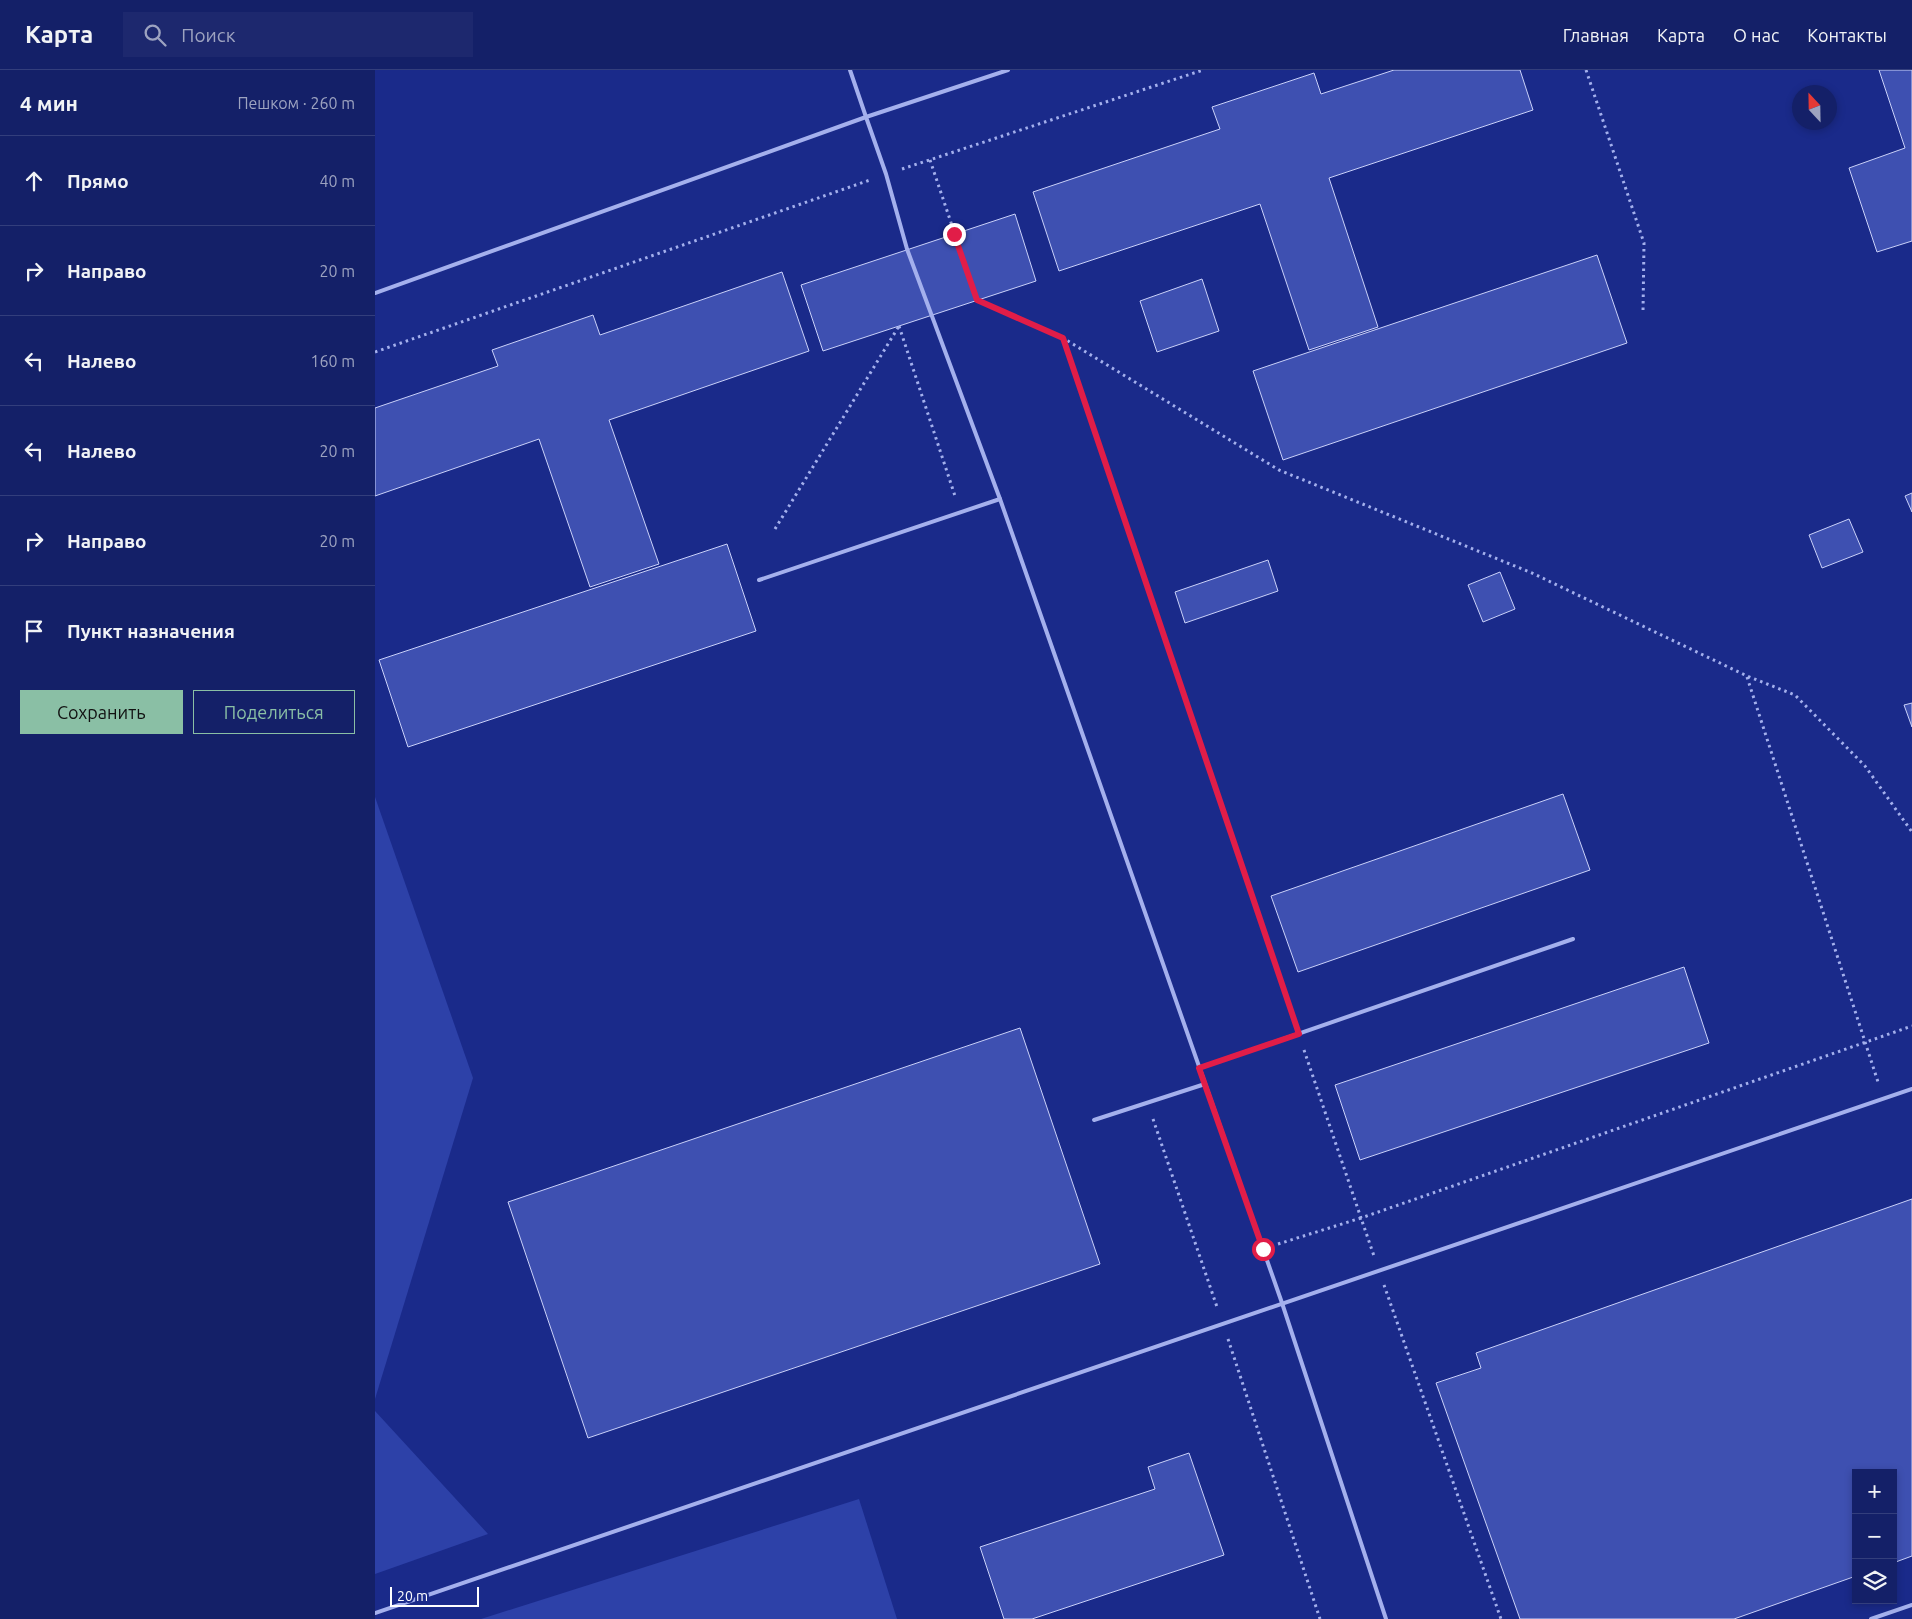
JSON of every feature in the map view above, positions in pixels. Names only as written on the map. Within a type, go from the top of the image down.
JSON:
[{"type":"lane","points":[[850,70],[886,174],[907,249],[1000,499],[1282,1303],[1385,1619]]},
{"type":"lane","points":[[375,293],[866,117],[1007,70]]},
{"type":"lane","points":[[759,580],[1000,499]]},
{"type":"lane","points":[[1199,1068],[1573,939]]},
{"type":"lane","points":[[1094,1120],[1205,1084]]},
{"type":"lane","points":[[375,1613],[1912,1089]]},
{"type":"lane","points":[[1871,1619],[1912,1605]]},
{"type":"path","points":[[375,352],[886,174],[1203,70]]},
{"type":"path","points":[[1586,70],[1644,243],[1643,312]]},
{"type":"path","points":[[930,160],[977,300],[1063,338],[1279,470],[1532,573],[1747,676],[1795,695],[1865,766],[1912,832]]},
{"type":"path","points":[[775,529],[899,326],[961,513]]},
{"type":"path","points":[[1063,338],[1361,1218],[1501,1619]]},
{"type":"path","points":[[1747,676],[1884,1099]]},
{"type":"path","points":[[1263,1249],[1361,1218],[1912,1026]]},
{"type":"path","points":[[1147,1103],[1223,1323],[1320,1619]]},
{"type":"shaded area","points":[[375,797],[473,1078],[375,1399]]},
{"type":"shaded area","points":[[375,1411],[488,1534],[375,1574]]},
{"type":"shaded area","points":[[859,1499],[897,1619],[481,1619]]},
{"type":"building","points":[[1394,70],[1520,70],[1533,110],[1329,178],[1378,327],[1309,350],[1260,204],[1059,271],[1033,192],[1220,129],[1212,107],[1314,73],[1321,94]]},
{"type":"building","points":[[1879,70],[1912,70],[1912,241],[1877,252],[1849,168],[1905,148]]},
{"type":"building","points":[[1015,214],[1036,281],[823,351],[801,285]]},
{"type":"building","points":[[1597,255],[1627,343],[1283,460],[1253,371]]},
{"type":"building","points":[[782,272],[809,351],[609,420],[659,564],[590,587],[539,439],[375,496],[375,408],[498,366],[492,350],[593,315],[600,335]]},
{"type":"building","points":[[1202,279],[1219,331],[1157,352],[1140,301]]},
{"type":"building","points":[[1912,493],[1912,512],[1905,496]]},
{"type":"building","points":[[1849,519],[1863,552],[1822,568],[1809,535]]},
{"type":"building","points":[[727,544],[756,631],[408,747],[379,660]]},
{"type":"building","points":[[1268,560],[1278,591],[1185,623],[1175,592]]},
{"type":"building","points":[[1500,572],[1515,609],[1483,622],[1468,585]]},
{"type":"building","points":[[1912,703],[1912,727],[1904,705]]},
{"type":"building","points":[[1563,794],[1590,870],[1298,972],[1271,896]]},
{"type":"building","points":[[1684,967],[1709,1043],[1360,1160],[1335,1085]]},
{"type":"building","points":[[1020,1028],[1100,1264],[588,1438],[508,1202]]},
{"type":"building","points":[[1912,1199],[1912,1556],[1897,1562],[1897,1469],[1852,1469],[1852,1577],[1734,1619],[1520,1619],[1436,1383],[1481,1368],[1476,1353]]},
{"type":"building","points":[[1189,1453],[1224,1555],[1032,1619],[1004,1619],[980,1547],[1155,1489],[1148,1467]]},
{"type":"route","points":[[954,234],[977,300],[1063,338],[1299,1034],[1199,1068],[1263,1249]]}]
